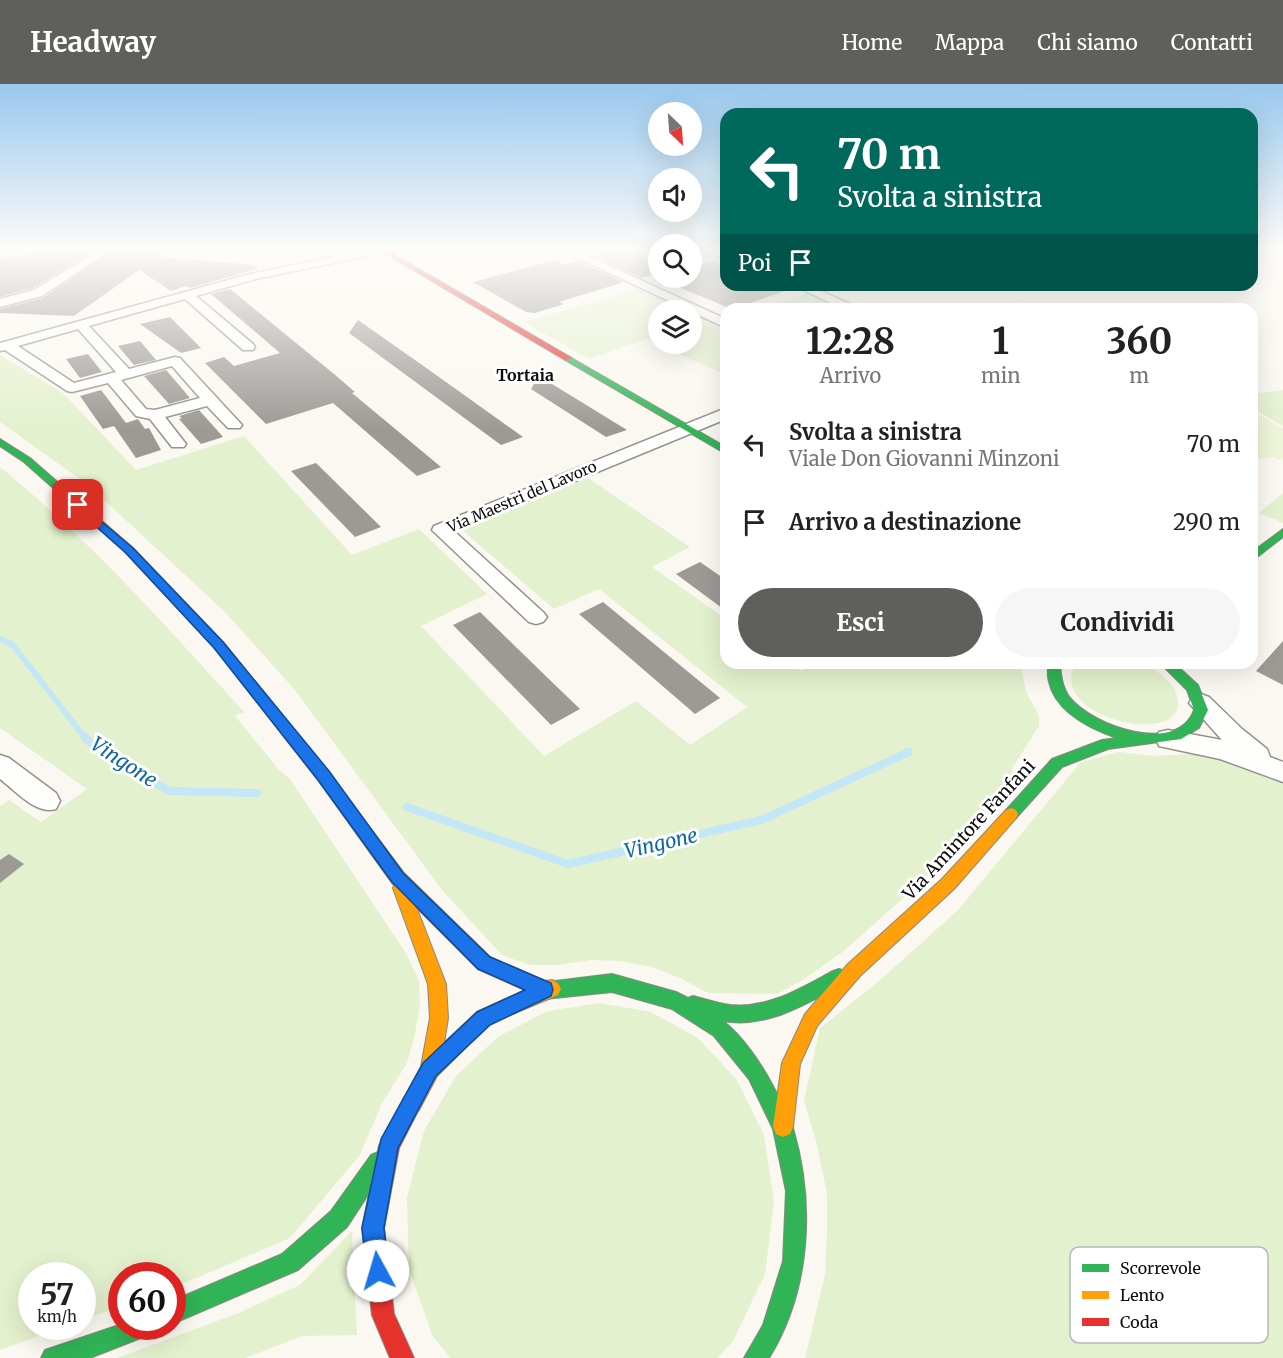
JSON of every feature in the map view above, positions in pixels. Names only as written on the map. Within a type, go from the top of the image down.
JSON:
[{"type":"street","points":[[3,343],[40,338],[132,310]]},
{"type":"street","points":[[206,310],[248,347]]},
{"type":"street","points":[[485,310],[720,448]]},
{"type":"street","points":[[697,310],[720,321]]},
{"type":"street","points":[[84,329],[119,376],[141,412],[155,415],[210,400]]},
{"type":"street","points":[[3,343],[72,388],[119,376],[178,354],[210,400],[234,425]]},
{"type":"street","points":[[155,415],[178,444]]},
{"type":"street","points":[[687,429],[720,415]]},
{"type":"street","name":"Via Maestri del Lavoro","points":[[536,617],[441,530],[687,429]]},
{"type":"street","points":[[0,442],[27,460],[129,550],[219,645],[323,776],[398,878],[484,963],[544,990]]},
{"type":"street","points":[[1258,553],[1283,532]]},
{"type":"street","points":[[1053,669],[1052,679],[1058,692],[1072,710],[1092,723],[1118,735],[1222,750],[1283,772],[1233,736],[1200,703],[1195,690],[1180,669]]},
{"type":"street","points":[[1058,692],[1063,719]]},
{"type":"street","name":"Via Amintore Fanfani","points":[[783,1126],[791,1063],[811,1020],[854,970],[948,884],[1058,758],[1107,744],[1157,740],[1188,732],[1199,721],[1200,703]]},
{"type":"street","points":[[0,765],[47,801]]},
{"type":"street","points":[[186,1307],[290,1262],[339,1219],[389,1146],[430,1069],[439,1018],[437,984],[398,878]]},
{"type":"street","name":"Via Amintore Fanfani","points":[[676,1001],[735,1014],[766,1011],[786,1005],[854,970]]},
{"type":"street","points":[[430,1069],[483,1018],[544,990],[612,983],[676,1001],[720,1030],[756,1072],[783,1126],[796,1191],[794,1261],[773,1331],[756,1358]]},
{"type":"street","points":[[389,1146],[373,1228],[383,1315],[402,1358]]},
{"type":"street","points":[[773,1331],[773,1358]]},
{"type":"street","points":[[53,1358],[110,1340]]},
{"type":"green space","points":[[565,310],[648,310],[648,340],[589,359],[524,322]]},
{"type":"green space","points":[[702,311],[720,319],[720,372],[679,354],[702,354]]},
{"type":"green space","points":[[0,355],[63,393],[136,470],[244,436],[352,555],[419,529],[487,594],[421,626],[544,756],[636,701],[690,745],[747,707],[599,589],[554,609],[462,530],[588,478],[690,547],[652,567],[720,615],[720,669],[798,669],[801,671],[804,669],[1021,669],[1026,692],[1039,715],[1039,726],[1011,770],[1021,776],[986,817],[921,882],[844,951],[801,981],[777,994],[708,993],[680,978],[652,967],[620,961],[591,960],[558,965],[530,965],[502,955],[442,890],[295,690],[225,612],[88,485],[0,422]]},
{"type":"green space","points":[[1283,390],[1283,426],[1258,411],[1258,393]]},
{"type":"green space","points":[[1258,414],[1283,429],[1283,459],[1278,460],[1273,457],[1258,459]]},
{"type":"green space","points":[[0,467],[96,554],[244,712],[235,716],[279,770],[290,779],[407,955],[419,981],[420,1006],[407,1063],[382,1103],[360,1155],[290,1238],[186,1282],[186,1262],[108,1262],[108,1311],[96,1315],[96,1262],[18,1262],[18,1340],[28,1340],[0,1350],[0,806],[9,800],[41,822],[87,789],[0,728]]},
{"type":"green space","points":[[1283,493],[1283,523],[1259,513]]},
{"type":"green space","points":[[1075,669],[1153,669],[1174,688],[1177,711],[1165,721],[1145,724],[1122,722],[1099,713],[1081,700],[1072,683]]},
{"type":"green space","points":[[1119,752],[1154,756],[1191,754],[1215,756],[1262,772],[1283,784],[1283,1358],[805,1358],[825,1275],[827,1233],[827,1193],[816,1141],[804,1101],[820,1028],[878,982],[958,910],[1081,762]]},
{"type":"green space","points":[[600,1003],[651,1012],[698,1038],[737,1080],[764,1135],[774,1202],[765,1274],[733,1341],[717,1358],[451,1358],[433,1337],[409,1269],[407,1197],[424,1131],[456,1076],[499,1036],[548,1011]]},
{"type":"green space","points":[[352,1231],[357,1335],[302,1336],[245,1358],[117,1358],[166,1340],[186,1340],[186,1332],[236,1314],[300,1285]]},
{"type":"building","points":[[0,310],[82,310],[74,316],[0,313]]},
{"type":"building","points":[[230,310],[256,310],[441,467],[417,476],[333,403],[266,424],[205,363],[224,357],[234,366],[280,353]]},
{"type":"building","points":[[523,310],[543,310],[535,313]]},
{"type":"building","points":[[170,317],[201,348],[181,353],[140,324]]},
{"type":"building","points":[[358,320],[523,437],[501,445],[349,333]]},
{"type":"building","points":[[140,341],[156,360],[134,365],[118,346]]},
{"type":"building","points":[[88,354],[102,372],[80,378],[66,359]]},
{"type":"building","points":[[166,370],[190,398],[169,404],[144,376]]},
{"type":"building","points":[[539,376],[627,430],[606,437],[531,389]]},
{"type":"building","points":[[101,390],[126,423],[138,419],[145,429],[149,428],[161,450],[136,458],[114,426],[103,429],[80,396]]},
{"type":"building","points":[[199,410],[223,437],[201,444],[179,419],[182,418],[179,416]]},
{"type":"building","points":[[316,463],[381,527],[355,537],[291,471]]},
{"type":"building","points":[[700,562],[720,576],[720,607],[676,574]]},
{"type":"building","points":[[603,602],[720,698],[695,714],[579,614]]},
{"type":"building","points":[[480,612],[580,709],[551,725],[453,625]]},
{"type":"building","points":[[1283,641],[1283,685],[1256,671]]},
{"type":"building","points":[[9,854],[24,864],[0,883],[0,860]]},
{"type":"waterway","name":"Vingone","points":[[0,639],[13,645],[85,738]]},
{"type":"waterway","name":"Vingone","points":[[84,736],[88,741],[169,791],[257,793]]},
{"type":"waterway","name":"Vingone","points":[[407,807],[568,864],[761,820],[909,752]]},
{"type":"traffic: fast","points":[[568,358],[720,447]]},
{"type":"traffic: fast","points":[[0,442],[27,460],[129,550],[219,645],[323,776],[398,878],[484,963],[545,990]]},
{"type":"traffic: fast","points":[[1258,553],[1283,532]]},
{"type":"traffic: fast","points":[[1054,669],[1055,683],[1066,701],[1083,717],[1105,729],[1129,736],[1154,739],[1176,736],[1193,726],[1201,710],[1193,688],[1172,669]]},
{"type":"traffic: fast","points":[[1011,814],[1057,763],[1107,744],[1145,740]]},
{"type":"traffic: fast","points":[[693,1005],[719,1012],[748,1014],[789,1003],[839,977]]},
{"type":"traffic: fast","points":[[552,989],[612,983],[676,1001],[720,1030],[756,1072],[783,1127],[796,1191],[794,1261],[773,1331],[756,1358]]},
{"type":"traffic: fast","points":[[186,1307],[290,1262],[339,1219],[378,1162]]},
{"type":"traffic: fast","points":[[53,1358],[110,1340]]},
{"type":"traffic: slow","points":[[783,1127],[791,1063],[811,1020],[854,970],[948,884],[1011,814]]},
{"type":"traffic: slow","points":[[401,888],[437,984],[439,1018],[430,1069]]},
{"type":"traffic: slow","points":[[412,1103],[430,1069],[483,1018],[552,989]]},
{"type":"traffic: jam","points":[[486,310],[568,358]]},
{"type":"traffic: jam","points":[[402,1358],[383,1315],[373,1228],[389,1146],[412,1103]]},
{"type":"district","name":"Tortaia","points":[[525,375]]},
{"type":"route","points":[[78,505],[129,550],[219,645],[323,776],[398,878],[484,963],[544,990],[483,1018],[430,1069],[389,1146],[373,1228],[378,1271]]}]
